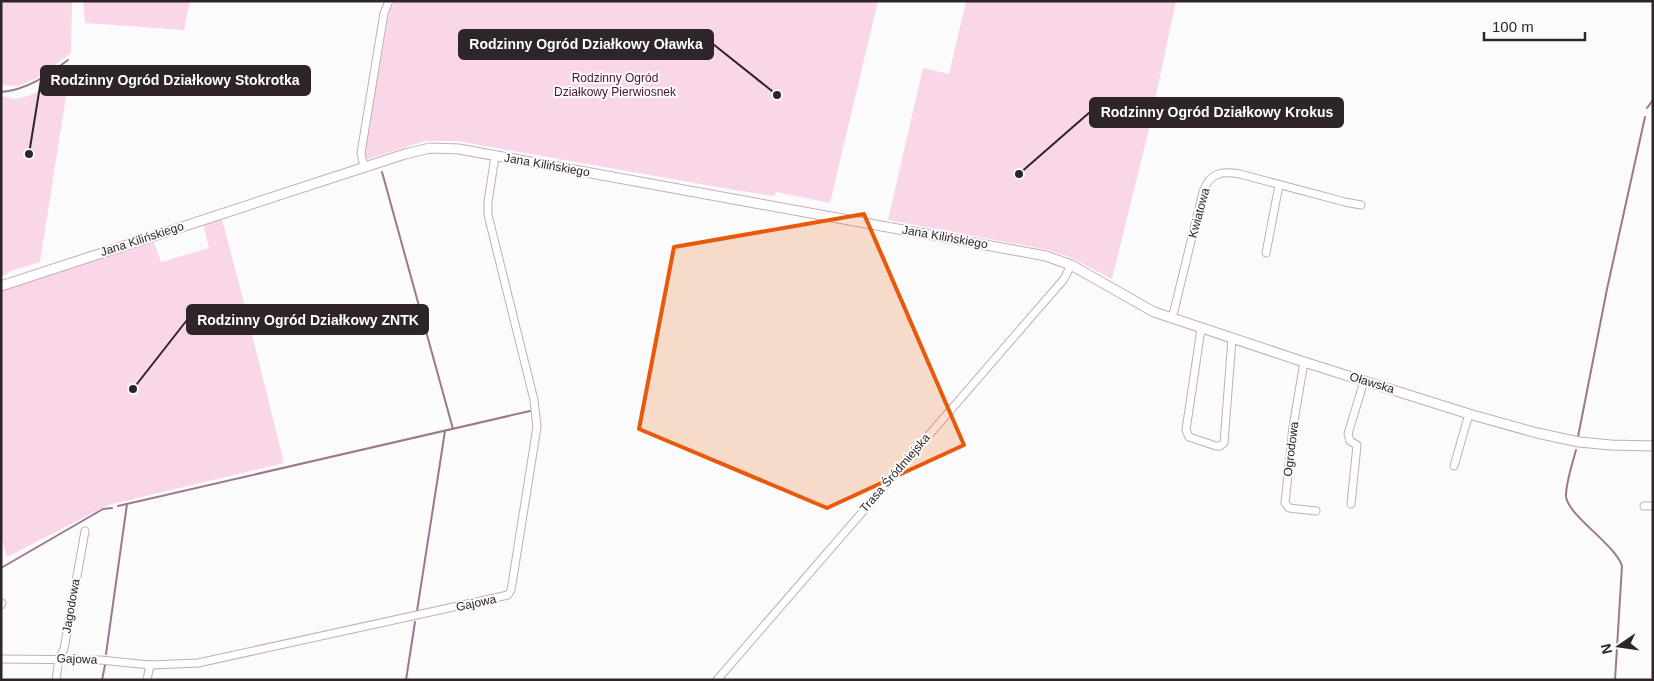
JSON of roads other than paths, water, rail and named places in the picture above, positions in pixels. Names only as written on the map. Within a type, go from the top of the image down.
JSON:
[{"type":"street","points":[[364,167],[361,153],[384,13],[389,1]]},
{"type":"street","name":"Jana Kilińskiego","points":[[1,286],[364,167],[430,148],[459,149],[1034,253],[1071,266],[1101,282]]},
{"type":"street","name":"Gajowa","points":[[1,659],[100,660],[150,665],[212,660],[504,597],[509,592],[533,458],[536,418],[534,400],[488,215],[488,202],[495,156]]},
{"type":"street","name":"Kwiatowa","points":[[1172,319],[1204,192],[1213,177],[1224,172],[1240,174],[1361,205]]},
{"type":"street","points":[[1266,253],[1280,185]]},
{"type":"street","name":"Trasa Śródmiejska","points":[[717,680],[1064,279],[1071,266]]},
{"type":"street","name":"Oławska","points":[[1101,282],[1148,309],[1172,319],[1469,414],[1529,431],[1579,442],[1653,446]]},
{"type":"street","points":[[1201,329],[1186,430],[1189,437],[1216,446],[1224,443],[1232,339]]},
{"type":"street","name":"Ogrodowa","points":[[1304,362],[1293,427],[1285,503],[1289,508],[1316,511]]},
{"type":"street","points":[[1351,504],[1357,445],[1350,441],[1348,434],[1364,381]]},
{"type":"street","points":[[1454,466],[1469,414]]},
{"type":"street","points":[[1644,506],[1653,506]]},
{"type":"street","name":"Jagodowa","points":[[56,680],[59,659],[64,649],[84,531]]},
{"type":"street","points":[[147,680],[150,665]]},
{"type":"waterway","points":[[1,92],[11,91],[28,85],[68,60]]},
{"type":"waterway","points":[[1647,108],[1653,100]]},
{"type":"waterway","points":[[1578,437],[1607,289],[1645,117]]},
{"type":"waterway","points":[[382,172],[453,429]]},
{"type":"waterway","points":[[118,506],[530,411]]},
{"type":"waterway","points":[[417,611],[445,431]]},
{"type":"waterway","points":[[1576,450],[1567,485],[1566,496],[1568,504],[1618,557],[1622,566],[1615,680]]},
{"type":"waterway","points":[[106,654],[127,504]]},
{"type":"waterway","points":[[1,568],[103,509],[112,508]]},
{"type":"waterway","points":[[406,680],[415,622]]},
{"type":"waterway","points":[[102,680],[105,665]]},
{"type":"place","name":"Rodzinny Ogród Działkowy Oławka","points":[[777,95]]},
{"type":"place","name":"Rodzinny Ogród Działkowy Stokrotka","points":[[29,154]]},
{"type":"place","name":"Rodzinny Ogród Działkowy Krokus","points":[[1019,174]]},
{"type":"place","name":"Rodzinny Ogród Działkowy ZNTK","points":[[133,389]]},
{"type":"park label","name":"Rodzinny Ogród Działkowy Pierwiosnek","points":[[615,85]]}]
